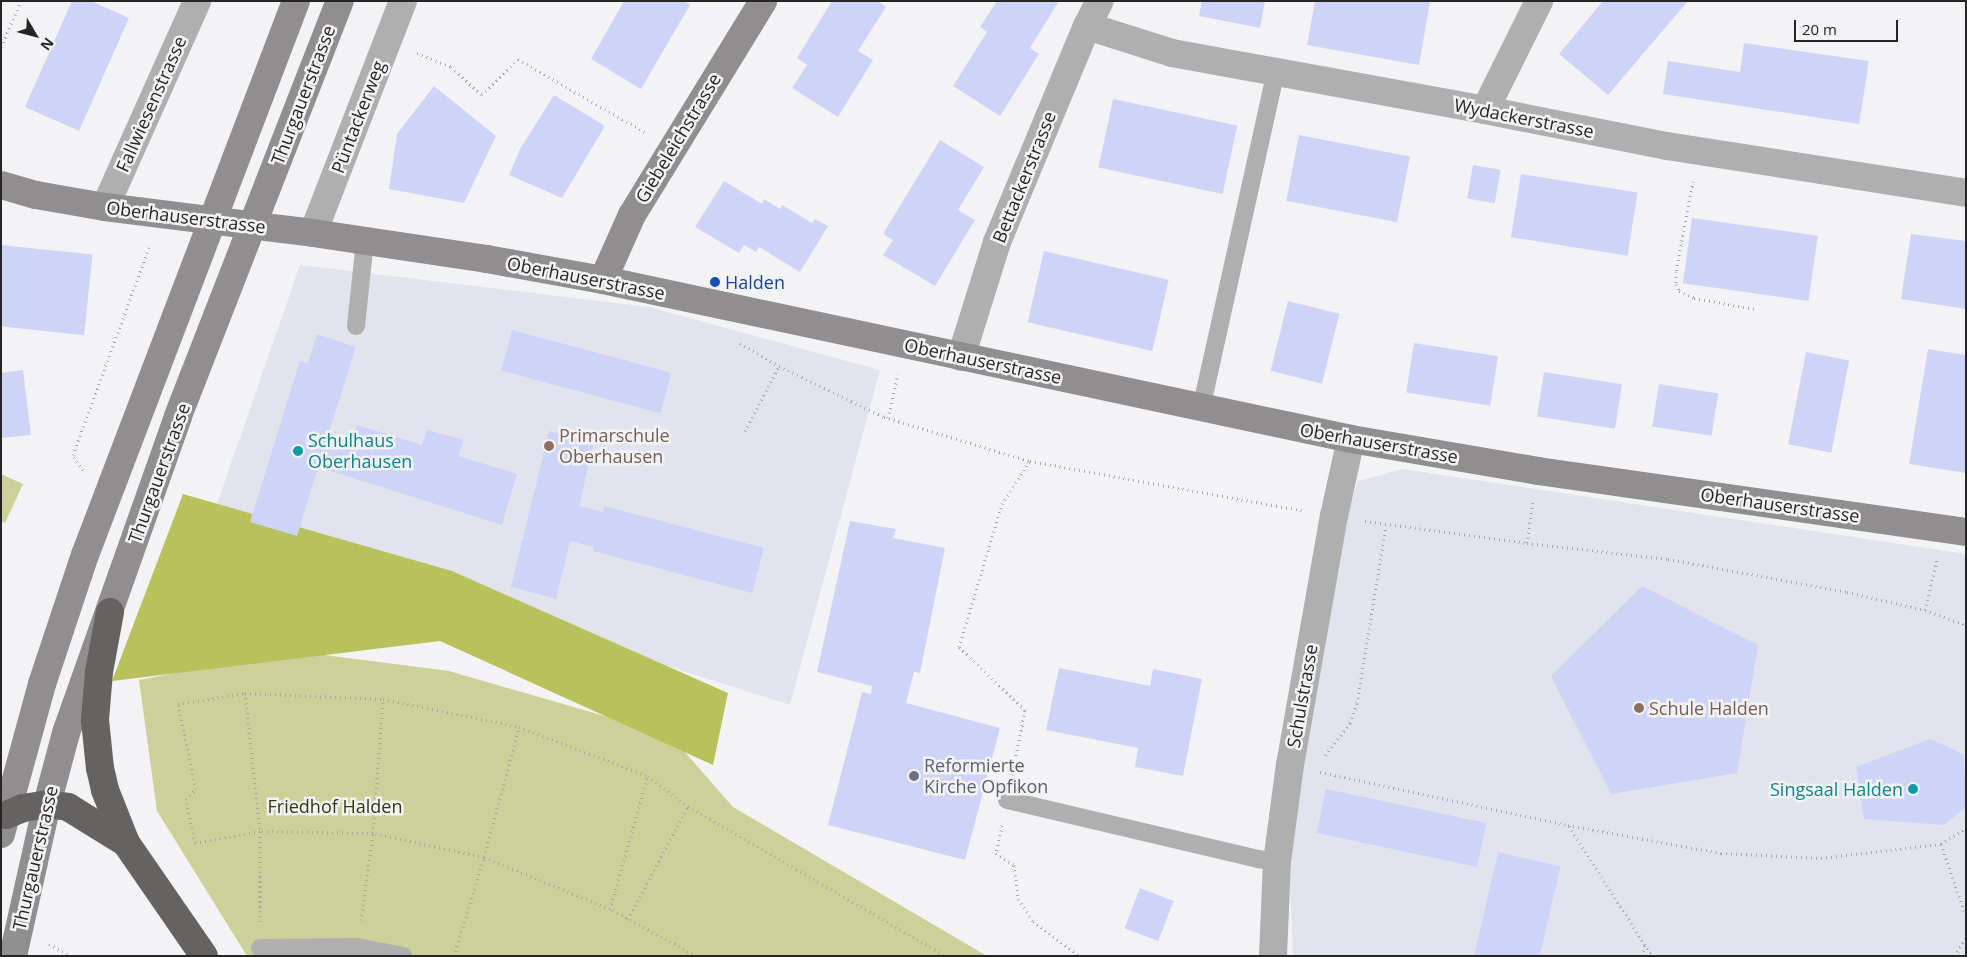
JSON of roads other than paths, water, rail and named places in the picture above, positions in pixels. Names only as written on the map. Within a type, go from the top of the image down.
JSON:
[{"type":"highway","points":[[110,612],[96,698],[96,739],[105,790],[126,843],[204,956]]},
{"type":"highway","points":[[4,825],[23,808],[47,804],[68,807],[126,843]]},
{"type":"street","name":"Fallwiesenstrasse","points":[[105,207],[197,1]]},
{"type":"street","name":"Thurgauerstrasse","points":[[4,825],[42,684],[85,555],[296,1]]},
{"type":"street","name":"Thurgauerstrasse","points":[[12,956],[47,804],[66,733],[178,416],[340,1]]},
{"type":"street","name":"Püntackerweg","points":[[301,231],[388,40],[403,1]]},
{"type":"street","name":"Giebeleichstrasse","points":[[603,280],[632,215],[763,1]]},
{"type":"street","name":"Bettackerstrasse","points":[[961,357],[997,242],[1086,26],[1100,1]]},
{"type":"street","points":[[1485,110],[1540,1]]},
{"type":"street","name":"Wydackerstrasse","points":[[1086,26],[1172,54],[1485,110],[1699,151],[1966,193]]},
{"type":"street","name":"Oberhauserstrasse","points":[[1,185],[36,195],[105,207],[156,226],[301,231],[487,259],[603,280],[1201,409],[1351,439],[1538,471],[1954,530]]},
{"type":"street","name":"Schulstrasse","points":[[1273,956],[1277,862],[1290,765],[1334,516],[1351,439]]},
{"type":"lane","points":[[1201,409],[1276,72]]},
{"type":"lane","points":[[356,326],[365,240]]},
{"type":"lane","points":[[1007,800],[1277,862]]},
{"type":"lane","points":[[260,948],[357,948],[403,956]]},
{"type":"place","name":"Halden","points":[[715,282]]},
{"type":"place","name":"Primarschule Oberhausen","points":[[549,446]]},
{"type":"place","name":"Schulhaus Oberhausen","points":[[298,451]]},
{"type":"place","name":"Schule Halden","points":[[1639,708]]},
{"type":"place","name":"Reformierte Kirche Opfikon","points":[[914,776]]},
{"type":"place","name":"Singsaal Halden","points":[[1913,789]]},
{"type":"park label","name":"Friedhof Halden","points":[[335,806]]}]
